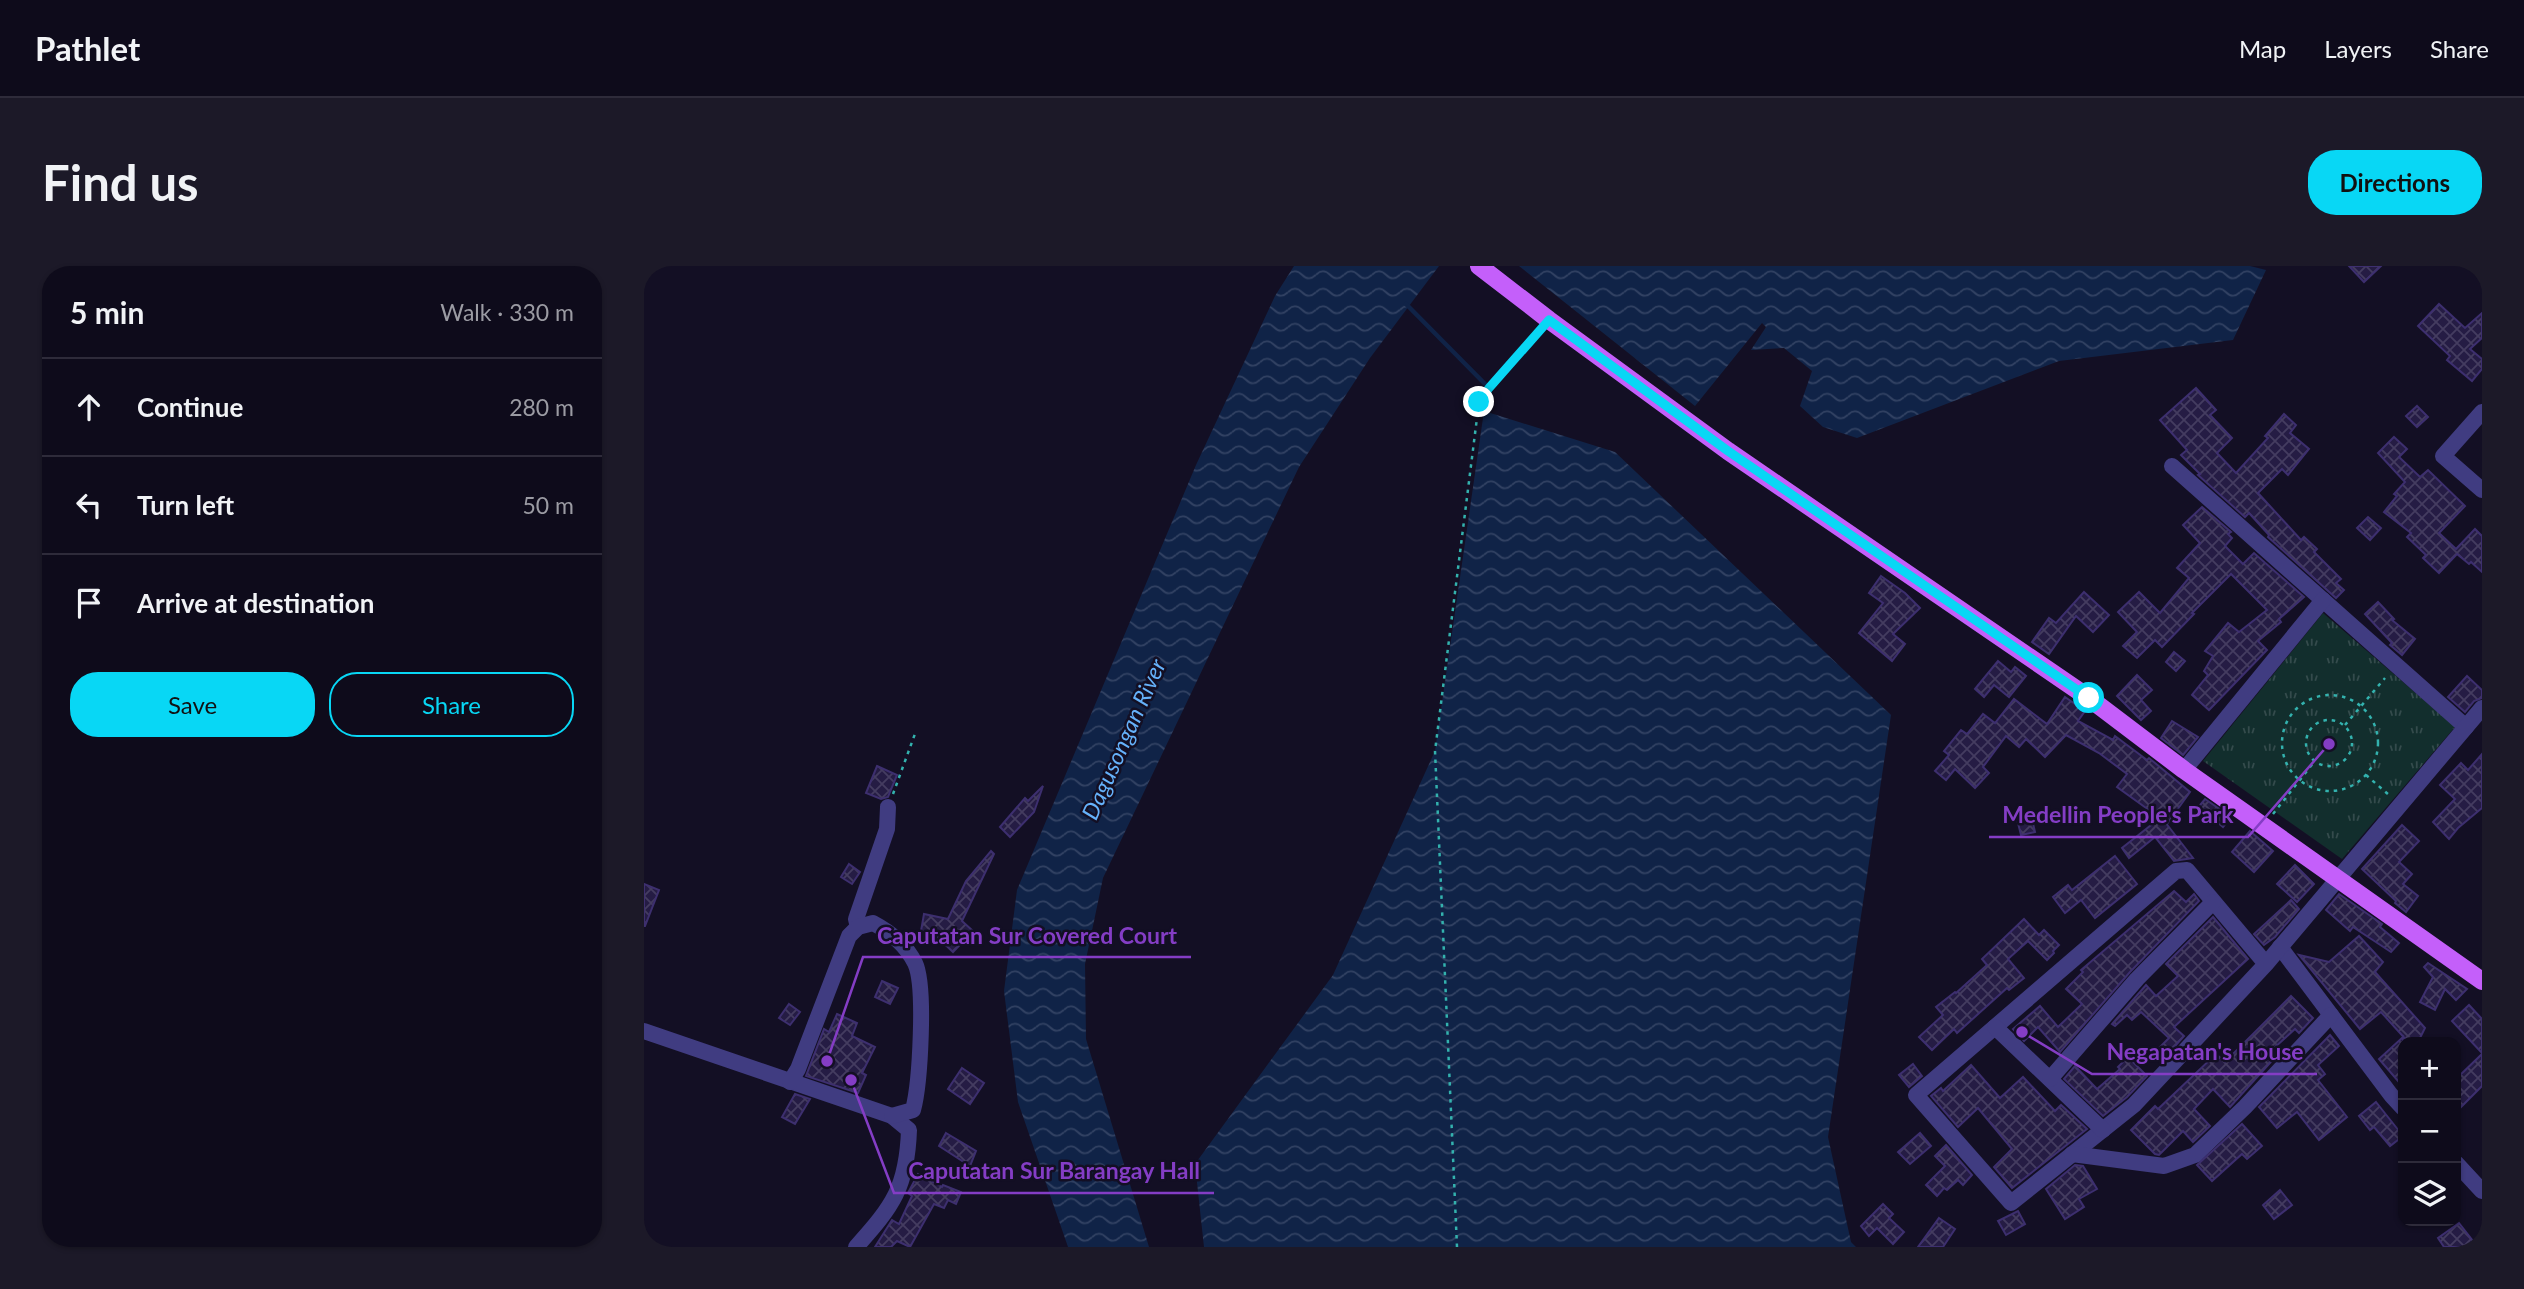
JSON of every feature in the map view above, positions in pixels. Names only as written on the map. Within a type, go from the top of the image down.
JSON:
[{"type":"main road","points":[[1479,266],[1728,451],[2089,698],[2184,770],[2482,981]]},
{"type":"street","points":[[2482,412],[2443,456],[2482,490]]},
{"type":"street","points":[[2172,466],[2396,664],[2473,727]]},
{"type":"street","points":[[2184,770],[2323,600]]},
{"type":"street","points":[[2266,964],[2187,870],[2176,871],[1916,1095],[2011,1203],[2134,1105],[2266,964],[2399,804],[2473,727],[2482,708]]},
{"type":"street","points":[[858,927],[856,919],[887,829],[888,807]]},
{"type":"street","points":[[2050,1079],[2137,979],[2213,902]]},
{"type":"street","points":[[790,1082],[798,1069],[849,936],[858,927],[873,922],[888,931],[906,948],[917,966],[921,996],[918,1090],[909,1130],[908,1159],[899,1192],[856,1247]]},
{"type":"street","points":[[2280,947],[2398,1102]]},
{"type":"street","points":[[2072,1154],[2164,1166],[2195,1155],[2245,1107],[2331,1015]]},
{"type":"street","points":[[1995,1027],[2103,1130]]},
{"type":"street","points":[[644,1031],[892,1116],[909,1130]]},
{"type":"street","points":[[892,1116],[913,1110]]},
{"type":"street","points":[[2461,1168],[2482,1191]]},
{"type":"path","points":[[1457,1247],[1435,751],[1479,402],[1549,320]]},
{"type":"path","points":[[2345,725],[2396,664]]},
{"type":"path","points":[[2326,694],[2345,696],[2362,705],[2372,717],[2378,747],[2374,762],[2366,775],[2351,786],[2333,791],[2315,790],[2299,781],[2286,766],[2281,748],[2283,729],[2292,711],[2307,699],[2326,694]]},
{"type":"path","points":[[2335,720],[2345,725],[2351,733],[2353,744],[2344,762],[2334,766],[2323,766],[2314,762],[2306,743],[2308,733],[2315,724],[2335,720]]},
{"type":"path","points":[[888,807],[916,731]]},
{"type":"path","points":[[2263,825],[2314,762]]},
{"type":"path","points":[[2366,775],[2399,804]]},
{"type":"green space","points":[[2323,613],[2455,727],[2342,859],[2203,761]]},
{"type":"water","name":"Dagusongan River","points":[[1294,266],[1439,266],[1370,358],[1299,467],[1103,878],[1085,964],[1086,1039],[1149,1247],[1068,1247],[1018,1102],[1004,991],[1017,890],[1196,465],[1275,296]]},
{"type":"water","points":[[1519,266],[2250,266],[2266,270],[2233,340],[2059,361],[1857,438],[1823,427],[1800,406],[1812,371],[1784,348],[1751,350],[1766,327],[1762,323],[1695,406]]},
{"type":"water","points":[[1484,411],[1615,452],[1891,715],[1828,1137],[1851,1242],[1856,1247],[1204,1247],[1195,1164],[1333,975],[1435,751]]},
{"type":"building","points":[[2349,266],[2381,266],[2364,282]]},
{"type":"building","points":[[2439,304],[2465,328],[2482,313],[2482,338],[2470,349],[2482,359],[2482,369],[2472,381],[2447,360],[2450,356],[2418,326]]},
{"type":"building","points":[[2196,388],[2216,410],[2210,415],[2232,438],[2217,453],[2236,473],[2268,438],[2265,436],[2284,414],[2296,425],[2290,433],[2309,449],[2288,475],[2282,469],[2258,493],[2301,540],[2304,537],[2317,549],[2314,552],[2341,579],[2336,583],[2344,590],[2336,598],[2268,537],[2249,513],[2245,517],[2198,475],[2200,474],[2181,455],[2187,450],[2160,420]]},
{"type":"building","points":[[2417,406],[2428,417],[2417,427],[2406,416]]},
{"type":"building","points":[[2394,437],[2407,449],[2399,457],[2420,477],[2428,470],[2465,506],[2439,533],[2456,549],[2475,529],[2482,536],[2482,572],[2457,554],[2439,573],[2423,558],[2426,555],[2407,537],[2411,533],[2384,512],[2397,496],[2394,494],[2405,482],[2378,453]]},
{"type":"building","points":[[2202,507],[2231,532],[2228,534],[2232,538],[2225,546],[2243,564],[2254,553],[2304,597],[2279,619],[2281,622],[2258,641],[2267,650],[2209,710],[2192,695],[2208,675],[2204,671],[2213,656],[2205,651],[2228,623],[2239,632],[2267,610],[2231,574],[2162,647],[2155,640],[2137,658],[2123,646],[2137,632],[2118,612],[2139,592],[2160,613],[2189,578],[2177,568],[2200,543],[2183,525]]},
{"type":"building","points":[[2368,517],[2381,528],[2370,540],[2357,528]]},
{"type":"building","points":[[1881,576],[1920,608],[1893,634],[1905,644],[1892,661],[1859,633],[1883,603],[1869,593]]},
{"type":"building","points":[[2084,592],[2109,615],[2093,632],[2076,616],[2049,654],[2032,642],[2049,618],[2056,623]]},
{"type":"building","points":[[2378,602],[2394,619],[2392,620],[2415,639],[2402,655],[2390,645],[2392,643],[2365,614]]},
{"type":"building","points":[[2174,652],[2185,661],[2176,671],[2166,662]]},
{"type":"building","points":[[1998,661],[2011,672],[2015,667],[2026,676],[2009,697],[1994,685],[1984,697],[1975,689]]},
{"type":"building","points":[[2137,675],[2152,690],[2141,700],[2151,711],[2141,720],[2117,696]]},
{"type":"building","points":[[2467,676],[2482,690],[2482,698],[2474,701],[2465,712],[2448,697]]},
{"type":"building","points":[[2065,697],[2085,711],[2078,721],[2113,740],[2115,736],[2147,760],[2149,758],[2190,792],[2167,824],[2165,822],[2193,858],[2174,861],[2155,837],[2129,858],[2122,848],[2160,818],[2117,787],[2127,774],[2099,753],[2066,735],[2045,757],[2026,739],[2019,747],[2006,736],[1983,767],[1989,773],[1975,788],[1955,769],[1946,780],[1935,771],[1949,755],[1944,751],[1961,730],[1967,734],[1983,714],[1995,723],[2014,699],[2047,724]]},
{"type":"building","points":[[2172,721],[2198,737],[2183,755],[2161,738]]},
{"type":"building","points":[[2482,754],[2482,808],[2449,839],[2433,822],[2455,799],[2440,785],[2461,763],[2468,770]]},
{"type":"building","points":[[877,766],[897,775],[888,797],[881,799],[866,793]]},
{"type":"building","points":[[1043,786],[1034,812],[1010,837],[1000,827],[1025,798],[1028,801]]},
{"type":"building","points":[[2205,799],[2231,817],[2223,827],[2209,815],[2206,819],[2196,810]]},
{"type":"building","points":[[2031,815],[2035,832],[2021,835],[2017,819]]},
{"type":"building","points":[[2402,825],[2419,841],[2399,862],[2412,874],[2403,884],[2418,896],[2406,912],[2362,869]]},
{"type":"building","points":[[2250,831],[2273,851],[2254,872],[2232,852]]},
{"type":"building","points":[[991,851],[994,854],[962,921],[973,931],[953,952],[934,934],[921,931],[924,914],[948,919],[966,881]]},
{"type":"building","points":[[2115,856],[2137,884],[2095,918],[2081,900],[2065,913],[2053,897],[2068,885],[2072,890]]},
{"type":"building","points":[[849,864],[860,872],[852,884],[841,877]]},
{"type":"building","points":[[2295,865],[2314,884],[2297,902],[2277,884]]},
{"type":"building","points":[[644,884],[659,890],[645,926],[644,926]]},
{"type":"building","points":[[2174,891],[2186,902],[2194,894],[2199,901],[2130,972],[2060,1052],[2038,1027],[2024,1041],[2013,1029],[2040,1006],[2058,1027],[2082,1004],[2066,989],[2083,972],[2081,970]]},
{"type":"building","points":[[2339,894],[2382,924],[2380,927],[2399,943],[2391,952],[2353,927],[2350,931],[2326,910]]},
{"type":"building","points":[[2291,900],[2299,909],[2275,937],[2264,945],[2254,934]]},
{"type":"building","points":[[2213,917],[2248,959],[2174,1027],[2184,1036],[2166,1056],[2159,1048],[2169,1038],[2141,1012],[2132,1020],[2127,1015],[2115,1026],[2112,1024],[2146,985],[2156,996],[2178,976],[2166,964]]},
{"type":"building","points":[[2024,919],[2039,935],[2044,930],[2059,945],[2054,953],[2047,960],[2028,941],[2008,959],[2024,978],[2009,990],[2007,988],[1957,1033],[1954,1029],[1932,1050],[1919,1037],[1943,1015],[1936,1007],[1987,965],[1982,959]]},
{"type":"building","points":[[2359,936],[2383,962],[2375,972],[2425,1028],[2420,1037],[2404,1037],[2381,1012],[2360,1029],[2299,955],[2329,962]]},
{"type":"building","points":[[2428,963],[2467,989],[2456,1000],[2445,989],[2435,1010],[2420,1002],[2433,977],[2424,967]]},
{"type":"building","points":[[882,981],[898,988],[890,1004],[875,997]]},
{"type":"building","points":[[2291,996],[2313,1018],[2299,1033],[2295,1029],[2274,1048],[2279,1053],[2230,1107],[2213,1089],[2194,1109],[2210,1126],[2193,1142],[2183,1131],[2159,1155],[2131,1130],[2155,1106],[2158,1109],[2216,1054],[2225,1062]]},
{"type":"building","points":[[789,1004],[800,1012],[790,1025],[779,1018]]},
{"type":"building","points":[[2469,1005],[2482,1019],[2482,1053],[2452,1021]]},
{"type":"building","points":[[837,1014],[857,1023],[852,1036],[875,1047],[862,1073],[866,1075],[858,1093],[806,1076],[824,1029],[829,1032]]},
{"type":"building","points":[[2330,1035],[2339,1046],[2318,1065],[2325,1074],[2318,1080],[2347,1117],[2319,1140],[2297,1112],[2277,1128],[2259,1107]]},
{"type":"building","points":[[2398,1042],[2398,1081],[2379,1059]]},
{"type":"building","points":[[2482,1054],[2482,1086],[2461,1107],[2461,1100],[2461,1074]]},
{"type":"building","points":[[2128,1057],[2147,1076],[2103,1116],[2064,1079],[2075,1066],[2097,1089],[2120,1069],[2118,1067]]},
{"type":"building","points":[[1913,1064],[1922,1076],[1909,1087],[1899,1075]]},
{"type":"building","points":[[1971,1065],[2000,1098],[2023,1077],[2055,1111],[2061,1105],[2087,1129],[2012,1188],[1994,1167],[2012,1149],[1978,1108],[1958,1127],[1931,1096],[1941,1088],[1943,1091]]},
{"type":"building","points":[[962,1068],[984,1083],[970,1104],[948,1089]]},
{"type":"building","points":[[795,1094],[810,1099],[795,1124],[782,1117]]},
{"type":"building","points":[[2376,1102],[2398,1130],[2398,1140],[2390,1146],[2374,1127],[2370,1130],[2359,1116]]},
{"type":"building","points":[[2242,1124],[2262,1146],[2247,1159],[2242,1154],[2212,1181],[2197,1165]]},
{"type":"building","points":[[946,1133],[976,1151],[970,1166],[939,1146]]},
{"type":"building","points":[[1920,1133],[1931,1146],[1910,1164],[1898,1152]]},
{"type":"building","points":[[1946,1145],[1972,1175],[1963,1185],[1958,1180],[1947,1190],[1944,1188],[1937,1196],[1926,1185],[1945,1166],[1935,1156]]},
{"type":"building","points":[[2075,1165],[2083,1166],[2097,1189],[2079,1199],[2084,1207],[2065,1219],[2046,1189]]},
{"type":"building","points":[[918,1174],[942,1187],[943,1185],[961,1192],[956,1204],[948,1200],[944,1208],[934,1204],[910,1247],[897,1241],[891,1247],[875,1247],[892,1220],[899,1224],[912,1196],[908,1193]]},
{"type":"building","points":[[2280,1190],[2292,1205],[2274,1219],[2263,1205]]},
{"type":"building","points":[[1883,1204],[1893,1214],[1889,1218],[1904,1232],[1893,1244],[1877,1228],[1869,1236],[1861,1226]]},
{"type":"building","points":[[2018,1211],[2025,1224],[2006,1235],[1998,1221]]},
{"type":"building","points":[[1939,1218],[1955,1229],[1943,1247],[1918,1247]]},
{"type":"building","points":[[2455,1226],[2461,1226],[2473,1241],[2465,1247],[2444,1247],[2438,1238]]},
{"type":"waterway","points":[[1406,304],[1489,388],[1490,401],[1484,411]]},
{"type":"place","name":"Medellin People's Park","points":[[2329,744]]},
{"type":"place","name":"Negapatan's House","points":[[2022,1032]]},
{"type":"place","name":"Caputatan Sur Covered Court","points":[[827,1061]]},
{"type":"place","name":"Caputatan Sur Barangay Hall","points":[[851,1080]]},
{"type":"route","points":[[1479,402],[1549,320],[1728,451],[2089,698]]}]
